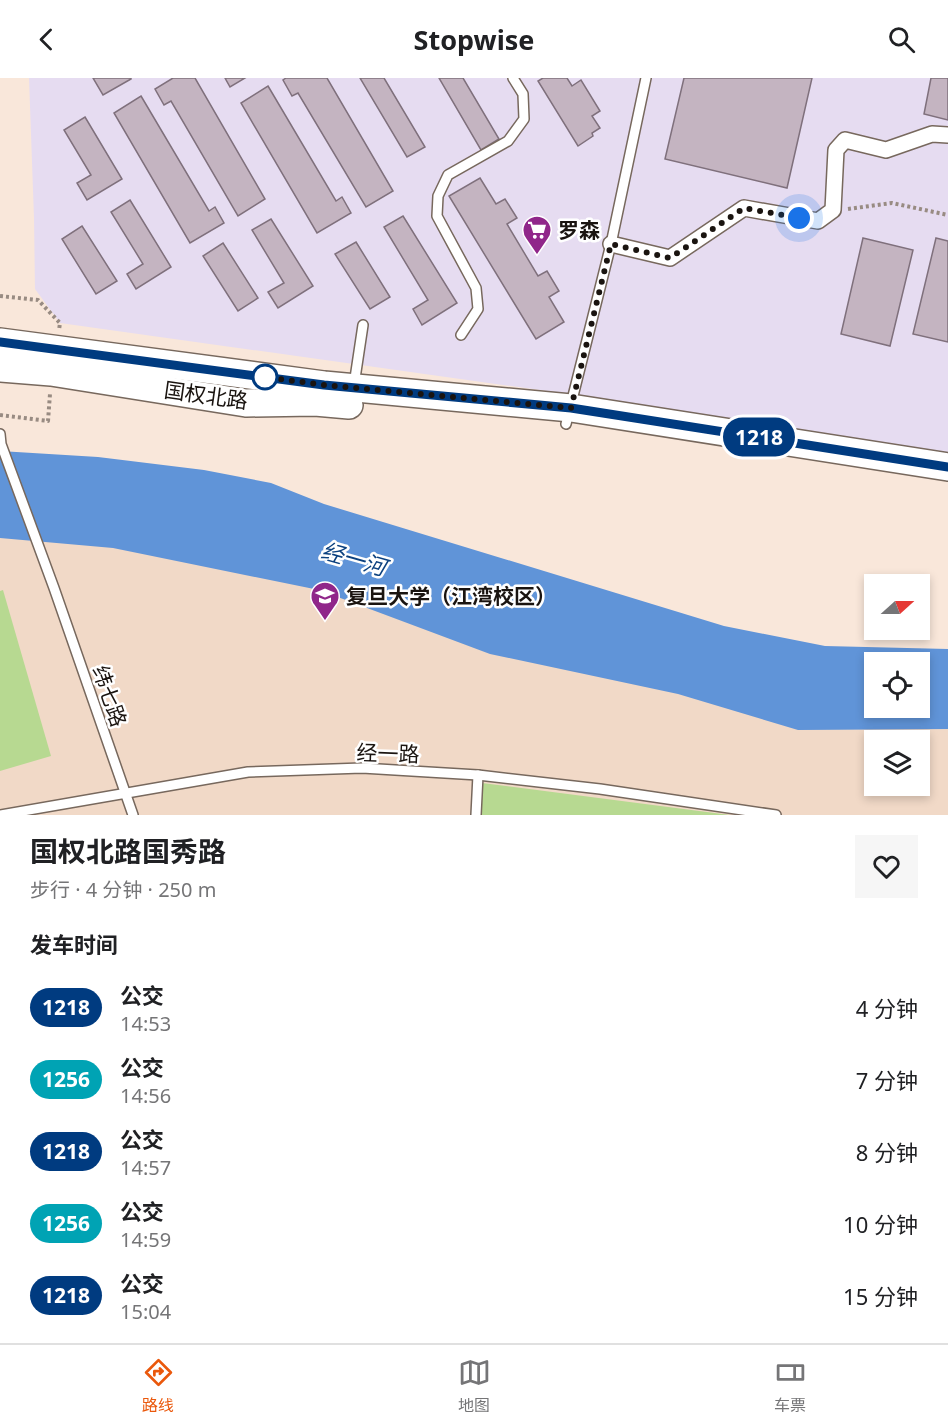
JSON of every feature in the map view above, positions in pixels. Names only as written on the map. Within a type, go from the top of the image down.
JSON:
[{"type":"main road","name":"国权北路","points":[[0,342],[948,467]]},
{"type":"main road","name":"国权北路","points":[[0,369],[51,372],[246,403],[315,402],[568,416],[948,482]]},
{"type":"street","points":[[611,244],[670,258],[744,208],[818,221],[833,210],[836,150],[845,140],[886,150],[932,134],[948,135]]},
{"type":"lane","points":[[461,335],[478,309],[476,288],[437,216],[438,196],[448,175],[508,141],[524,119],[523,94],[513,78]]},
{"type":"lane","points":[[568,416],[611,244],[646,78]]},
{"type":"lane","points":[[354,387],[363,325]]},
{"type":"lane","name":"纬七路","points":[[1,439],[133,815]]},
{"type":"lane","name":"经一路","points":[[0,815],[248,772],[362,768],[478,775],[600,789],[776,815]]},
{"type":"lane","points":[[476,815],[478,775]]},
{"type":"path","points":[[833,210],[892,203],[948,215]]},
{"type":"shaded area","points":[[29,78],[948,78],[948,465],[611,400],[60,323],[35,289]]},
{"type":"shaded area","name":"复旦大学（江湾校区）","points":[[0,476],[864,705],[864,718],[930,718],[930,697],[948,676],[948,815],[0,815]]},
{"type":"green space","points":[[3,590],[51,756],[0,771],[0,591]]},
{"type":"green space","points":[[482,783],[730,815],[481,815]]},
{"type":"water","name":"经一河","points":[[0,451],[98,457],[204,470],[271,483],[324,504],[724,626],[825,646],[948,649],[948,729],[798,730],[678,694],[490,654],[319,590],[113,548],[0,538]]},
{"type":"building","points":[[93,78],[131,78],[131,79],[103,95]]},
{"type":"building","points":[[173,78],[195,78],[265,199],[238,216],[171,101],[164,105],[155,89]]},
{"type":"building","points":[[225,78],[245,78],[230,87]]},
{"type":"building","points":[[286,78],[327,78],[393,191],[366,207],[298,93],[292,96],[283,80]]},
{"type":"building","points":[[360,78],[384,78],[425,147],[407,157]]},
{"type":"building","points":[[439,78],[463,78],[499,139],[481,150]]},
{"type":"building","points":[[543,78],[567,78],[572,86],[581,80],[600,111],[592,116],[600,128],[592,133],[593,136],[578,146],[538,81]]},
{"type":"building","points":[[684,78],[812,78],[787,188],[665,159]]},
{"type":"building","points":[[931,78],[948,78],[948,120],[924,114]]},
{"type":"building","points":[[268,86],[336,201],[342,197],[351,213],[317,233],[241,103]]},
{"type":"building","points":[[141,96],[209,211],[215,207],[224,223],[190,243],[114,113]]},
{"type":"building","points":[[85,117],[122,179],[87,200],[77,183],[91,175],[64,130]]},
{"type":"building","points":[[480,178],[496,204],[505,199],[517,218],[507,224],[538,276],[547,271],[559,291],[549,297],[564,322],[536,339],[449,196]]},
{"type":"building","points":[[130,200],[171,267],[136,289],[127,274],[143,264],[111,212]]},
{"type":"building","points":[[403,216],[457,303],[422,325],[413,309],[428,300],[384,227]]},
{"type":"building","points":[[271,219],[313,286],[278,308],[268,292],[284,283],[252,230]]},
{"type":"building","points":[[82,226],[117,281],[96,294],[62,239]]},
{"type":"building","points":[[863,238],[913,250],[890,346],[841,334]]},
{"type":"building","points":[[936,238],[948,241],[948,342],[913,334]]},
{"type":"building","points":[[356,242],[390,297],[370,309],[335,254]]},
{"type":"building","points":[[223,243],[258,298],[238,311],[203,256]]},
{"type":"bus line","name":"1218","points":[[0,342],[324,385],[571,408],[948,467]]},
{"type":"place","name":"罗森","points":[[537,256]]},
{"type":"place","name":"复旦大学（江湾校区）","points":[[325,622]]},
{"type":"route","points":[[265,377],[257,376],[324,385],[571,408],[611,244],[670,258],[744,208],[799,218]]}]
